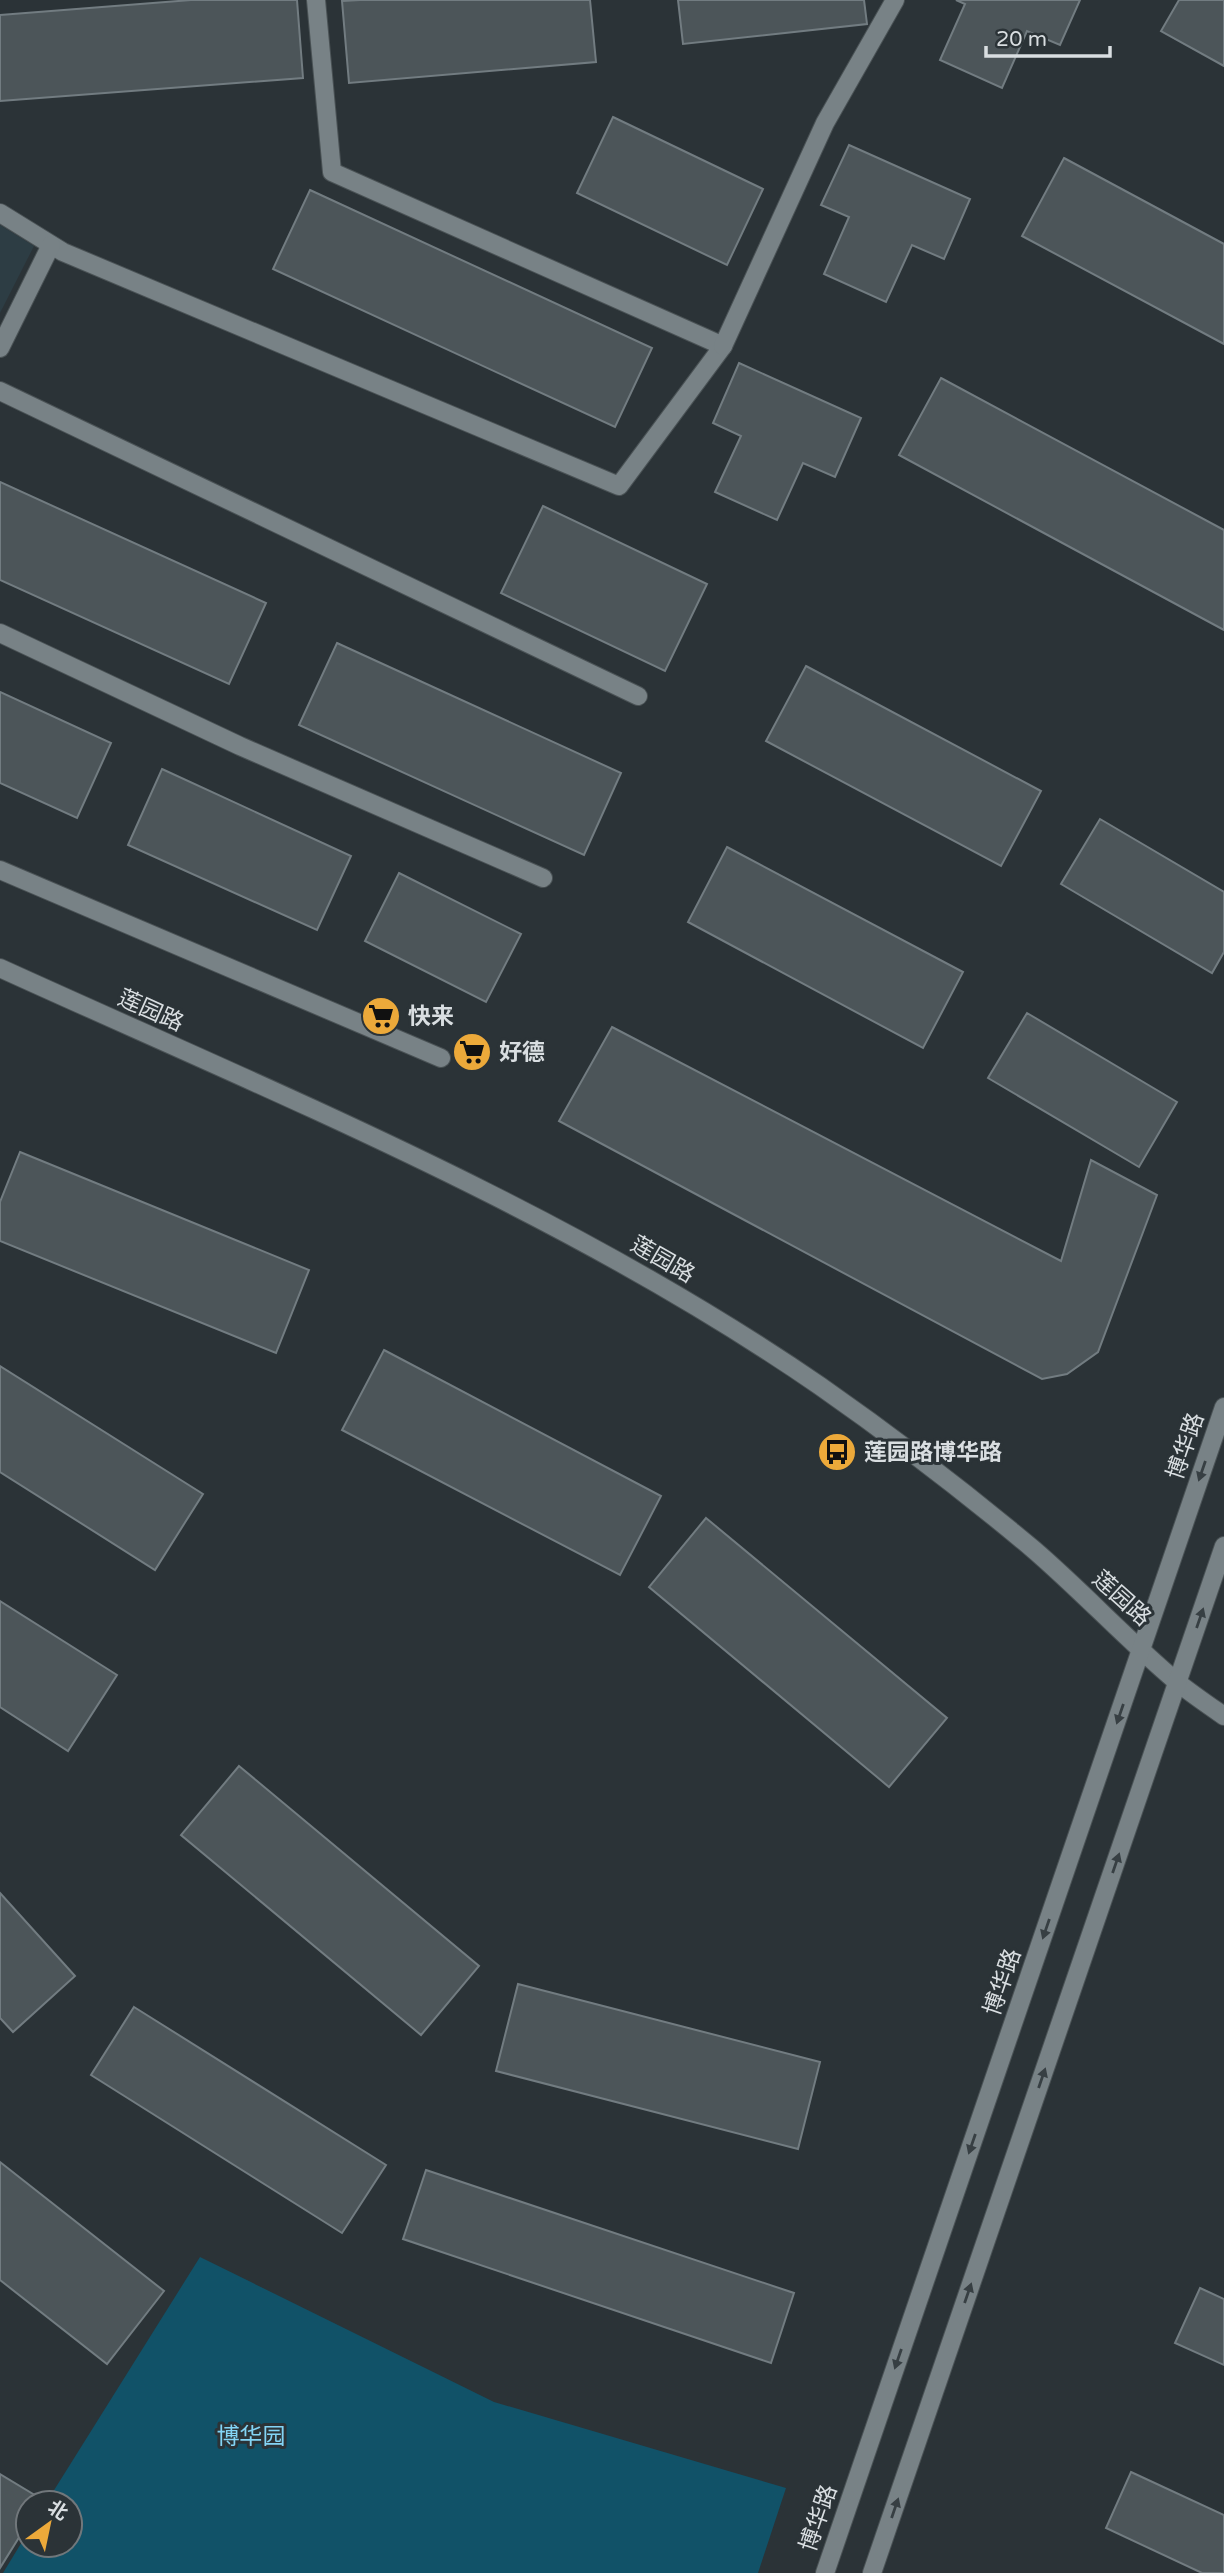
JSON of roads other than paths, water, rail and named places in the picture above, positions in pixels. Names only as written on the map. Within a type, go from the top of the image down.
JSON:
[{"type":"street","points":[[316,0],[332,172],[723,346]]},
{"type":"street","points":[[0,213],[51,245],[208,314],[619,486],[723,346],[825,123],[895,0]]},
{"type":"street","points":[[0,348],[51,245]]},
{"type":"street","points":[[0,391],[638,696]]},
{"type":"street","points":[[0,633],[240,746],[542,878]]},
{"type":"street","points":[[0,870],[441,1058]]},
{"type":"street","name":"莲园路","points":[[0,968],[420,1159],[601,1251],[714,1317],[820,1386],[927,1464],[1034,1550],[1178,1682],[1224,1716]]},
{"type":"street","name":"博华路","points":[[825,2573],[1224,1407]]},
{"type":"street","points":[[872,2573],[1224,1546]]},
{"type":"place","name":"快来","points":[[381,1016]]},
{"type":"place","name":"好德","points":[[472,1052]]},
{"type":"place","name":"莲园路博华路","points":[[837,1452]]},
{"type":"park label","name":"博华园","points":[[251,2436]]}]
